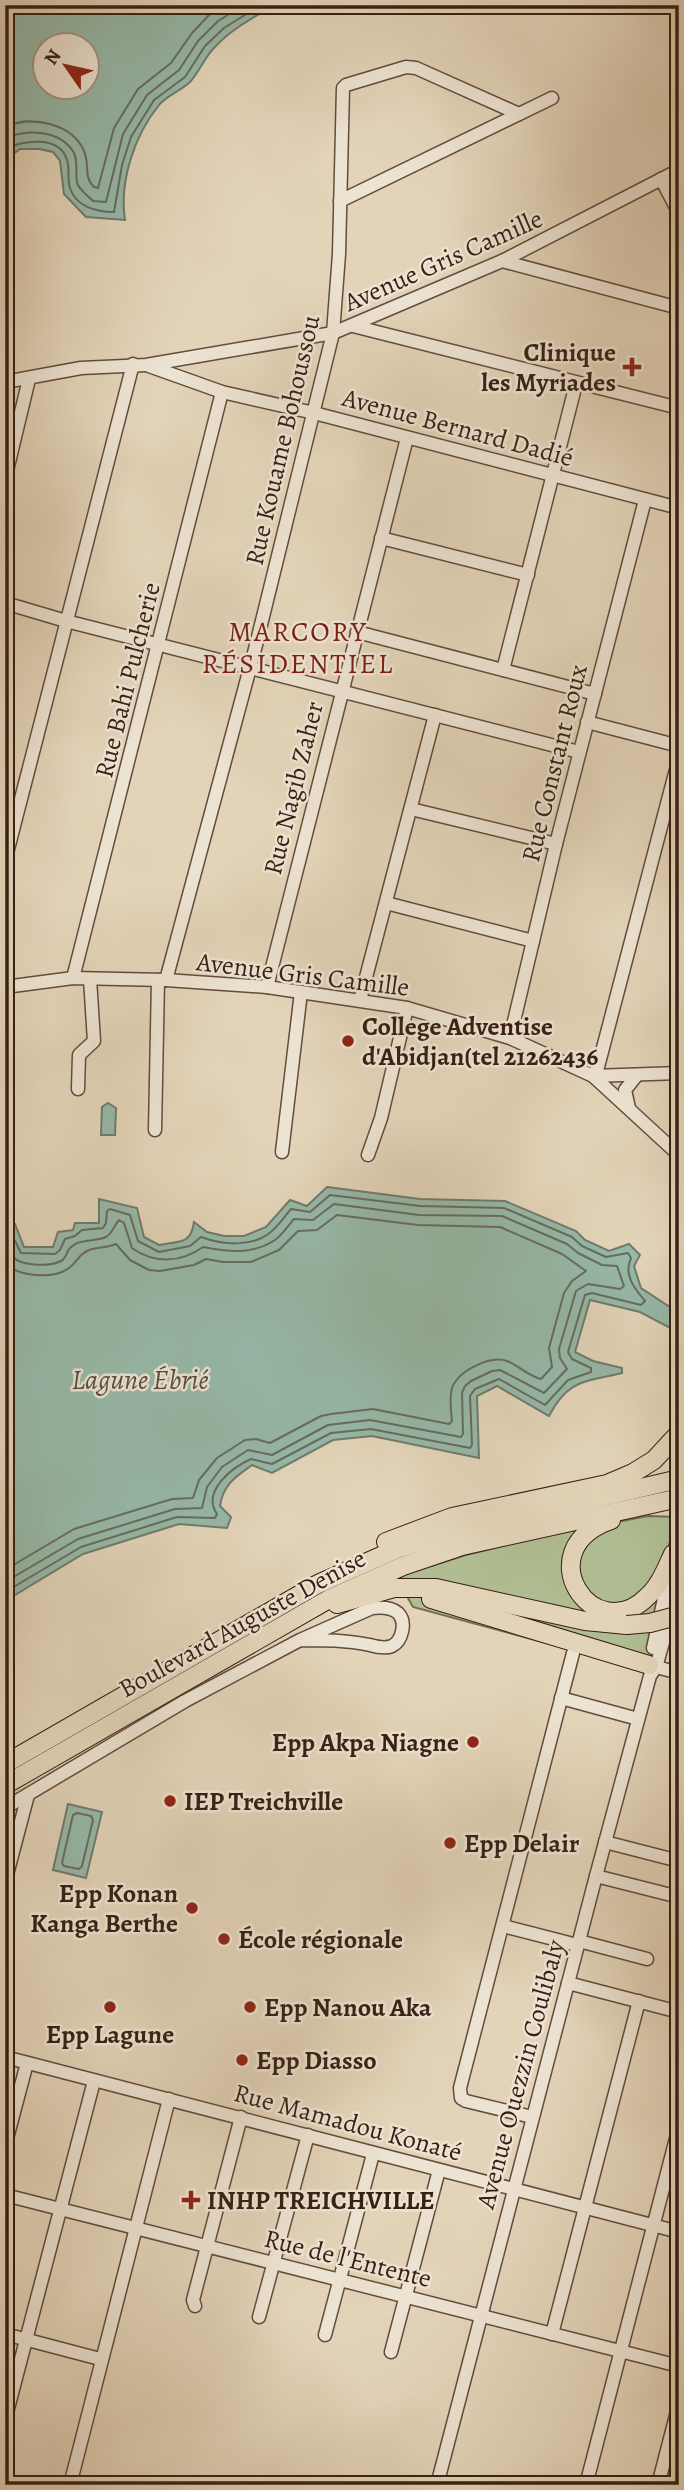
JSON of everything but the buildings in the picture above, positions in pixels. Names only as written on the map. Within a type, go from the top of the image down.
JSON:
[{"type":"highway","points":[[318,1584],[393,1538],[428,1525],[452,1517],[607,1484],[654,1460],[679,1433]]},
{"type":"highway","name":"Boulevard Auguste Denise","points":[[5,1764],[318,1584],[397,1549],[457,1531],[679,1479]]},
{"type":"highway","name":"Boulevard Auguste Denise","points":[[5,1785],[329,1599],[392,1571],[462,1546],[679,1499]]},
{"type":"highway","points":[[653,1505],[604,1522],[580,1539],[572,1551],[569,1565],[571,1578],[585,1601],[596,1608],[609,1612],[624,1611],[647,1598],[657,1586],[673,1554]]},
{"type":"highway","points":[[306,1613],[394,1588],[436,1588],[585,1621],[627,1625],[678,1616]]},
{"type":"highway","points":[[362,1598],[410,1595],[447,1602],[652,1669]]},
{"type":"highway","points":[[5,1791],[33,1770]]},
{"type":"street","name":"Rue Kouame Bohoussou","points":[[155,1130],[162,980],[250,667],[333,333],[344,86],[406,67],[416,68],[519,114]]},
{"type":"street","points":[[340,201],[552,98]]},
{"type":"street","name":"Avenue Gris Camille","points":[[5,382],[81,368],[139,365],[333,333],[502,261],[679,170]]},
{"type":"street","points":[[661,179],[679,213]]},
{"type":"street","points":[[502,261],[679,308]]},
{"type":"street","points":[[353,326],[679,408]]},
{"type":"street","points":[[5,861],[66,621],[139,365]]},
{"type":"street","name":"Avenue Bernard Dadié","points":[[139,365],[222,392],[314,413],[679,508]]},
{"type":"street","points":[[5,479],[29,379]]},
{"type":"street","points":[[503,670],[576,384]]},
{"type":"street","name":"Rue Bahi Pulcherie","points":[[73,978],[160,645],[222,392]]},
{"type":"street","name":"Rue Nagib Zaher","points":[[267,987],[407,438]]},
{"type":"street","name":"Rue Constant Roux","points":[[510,1038],[579,752],[645,500]]},
{"type":"street","points":[[382,538],[528,575]]},
{"type":"street","points":[[5,603],[579,752]]},
{"type":"street","points":[[357,632],[595,694]]},
{"type":"street","points":[[360,1000],[435,715]]},
{"type":"street","points":[[587,722],[679,746]]},
{"type":"street","points":[[593,1076],[598,1067],[679,758]]},
{"type":"street","points":[[411,810],[556,844]]},
{"type":"street","points":[[386,903],[533,941]]},
{"type":"street","name":"Avenue Gris Camille","points":[[5,987],[73,978],[162,980],[267,987],[407,1008],[510,1038],[593,1076],[676,1149]]},
{"type":"street","points":[[78,1088],[79,1055],[94,1041],[90,979]]},
{"type":"street","points":[[282,1152],[301,992]]},
{"type":"street","points":[[368,1155],[381,1118],[407,1008]]},
{"type":"street","points":[[593,1076],[679,1073]]},
{"type":"street","points":[[629,1109],[625,1090],[637,1075]]},
{"type":"street","name":"Avenue Ouezzin Coulibaly","points":[[652,1669],[679,1531]]},
{"type":"street","name":"Avenue Ouezzin Coulibaly","points":[[437,2485],[596,1875],[652,1669],[679,1586]]},
{"type":"street","points":[[5,1808],[185,1701],[300,1640],[372,1608],[385,1607],[397,1612],[402,1620],[402,1630],[393,1646],[344,1640],[300,1640]]},
{"type":"street","points":[[532,2117],[466,2102],[459,2093],[573,1653]]},
{"type":"street","points":[[652,1669],[679,1673]]},
{"type":"street","points":[[561,1698],[638,1719]]},
{"type":"street","points":[[5,1882],[28,1795]]},
{"type":"street","points":[[605,1842],[679,1861]]},
{"type":"street","points":[[596,1875],[679,1897]]},
{"type":"street","points":[[503,1926],[647,1959]]},
{"type":"street","points":[[568,1983],[679,2012]]},
{"type":"street","points":[[552,2334],[639,2001]]},
{"type":"street","name":"Rue Mamadou Konaté","points":[[5,2057],[679,2232]]},
{"type":"street","points":[[5,2146],[27,2063]]},
{"type":"street","points":[[5,2420],[94,2081]]},
{"type":"street","points":[[70,2485],[100,2359],[169,2099]]},
{"type":"street","points":[[195,2306],[193,2300],[241,2117]]},
{"type":"street","points":[[586,2485],[679,2127]]},
{"type":"street","points":[[260,2317],[308,2135]]},
{"type":"street","points":[[325,2335],[373,2154]]},
{"type":"street","points":[[391,2352],[439,2170]]},
{"type":"street","name":"Rue de l'Entente","points":[[5,2194],[679,2366]]},
{"type":"street","points":[[5,2334],[100,2359]]},
{"type":"street","points":[[658,2485],[679,2404]]},
{"type":"shaded area","points":[[648,1516],[679,1517],[679,1631],[672,1632],[660,1674],[413,1607],[396,1577],[466,1555],[544,1536]]},
{"type":"water","points":[[5,5],[274,5],[221,41],[189,83],[162,102],[150,117],[130,160],[124,190],[125,220],[86,217],[64,194],[60,161],[53,152],[20,149],[5,160]]},
{"type":"water","points":[[108,1103],[116,1108],[115,1135],[101,1135],[102,1107]]},
{"type":"water","name":"Lagune Ébrié","points":[[327,1187],[420,1199],[505,1201],[576,1231],[585,1240],[609,1251],[629,1244],[640,1255],[634,1266],[641,1288],[679,1313],[679,1330],[640,1312],[590,1300],[575,1352],[593,1361],[622,1368],[622,1373],[579,1384],[563,1395],[549,1416],[497,1386],[477,1396],[479,1458],[372,1436],[333,1440],[272,1473],[252,1465],[235,1478],[224,1492],[220,1506],[231,1517],[227,1528],[179,1524],[83,1554],[5,1601],[5,1225],[15,1224],[24,1247],[53,1247],[58,1232],[73,1230],[75,1223],[99,1223],[99,1199],[137,1208],[144,1237],[159,1245],[183,1241],[190,1235],[194,1222],[207,1232],[224,1236],[244,1236],[266,1227],[290,1200],[307,1206]]},
{"type":"water","points":[[68,1804],[102,1812],[86,1878],[53,1870]]},
{"type":"place","name":"Clinique les Myriades","points":[[632,367]]},
{"type":"place","name":"College Adventise d'Abidjan(tel 21262436","points":[[348,1041]]},
{"type":"place","name":"Epp Akpa Niagne","points":[[473,1742]]},
{"type":"place","name":"IEP Treichville","points":[[170,1801]]},
{"type":"place","name":"Epp Delair","points":[[450,1843]]},
{"type":"place","name":"Epp Konan Kanga Berthe","points":[[192,1908]]},
{"type":"place","name":"École régionale","points":[[224,1939]]},
{"type":"place","name":"Epp Lagune","points":[[110,2007]]},
{"type":"place","name":"Epp Nanou Aka","points":[[250,2007]]},
{"type":"place","name":"Epp Diasso","points":[[242,2060]]},
{"type":"place","name":"INHP TREICHVILLE","points":[[191,2200]]},
{"type":"district","name":"MARCORY RÉSIDENTIEL","points":[[298,647]]}]
